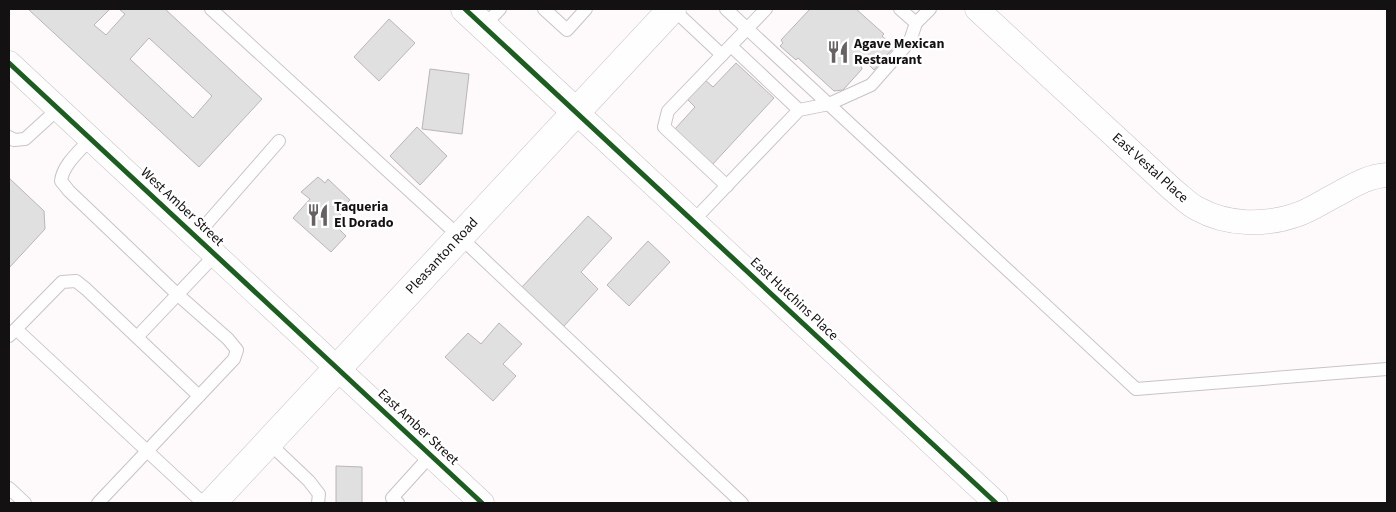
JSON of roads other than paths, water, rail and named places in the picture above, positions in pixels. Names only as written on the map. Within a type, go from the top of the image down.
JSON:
[{"type":"main road","name":"Pleasanton Road","points":[[212,503],[672,9]]},
{"type":"main road","points":[[483,15],[576,112]]},
{"type":"street","name":"East Vestal Place","points":[[978,9],[1174,190],[1198,209],[1220,218],[1265,223],[1296,215],[1355,184],[1387,175]]},
{"type":"street","name":"West Amber Street","points":[[9,63],[339,368]]},
{"type":"street","name":"East Hutchins Place","points":[[576,112],[996,503]]},
{"type":"street","name":"East Amber Street","points":[[339,368],[482,503]]},
{"type":"lane","points":[[211,9],[460,237],[742,503]]},
{"type":"lane","points":[[544,9],[567,30],[586,9]]},
{"type":"lane","points":[[672,9],[727,50],[799,110]]},
{"type":"lane","points":[[726,9],[1136,389],[1387,369]]},
{"type":"lane","points":[[727,186],[664,127],[668,110],[766,9]]},
{"type":"lane","points":[[900,9],[916,23]]},
{"type":"lane","points":[[693,221],[799,110],[829,104],[871,85],[910,41],[916,23],[930,9]]},
{"type":"lane","points":[[9,137],[14,140],[25,139],[58,109]]},
{"type":"lane","points":[[91,138],[62,173],[61,181],[69,191],[177,294],[228,338],[237,350],[234,359],[98,503]]},
{"type":"lane","points":[[196,236],[279,141]]},
{"type":"lane","points":[[137,336],[216,254]]},
{"type":"lane","points":[[199,396],[76,281],[62,282],[12,333],[203,503]]},
{"type":"lane","points":[[269,443],[309,481],[319,494],[318,503]]},
{"type":"lane","points":[[398,503],[392,498],[431,455]]},
{"type":"lane","points":[[9,488],[25,503]]},
{"type":"place","name":"Agave Mexican Restaurant","points":[[838,52]]},
{"type":"place","name":"Taqueria El Dorado","points":[[318,215]]}]
